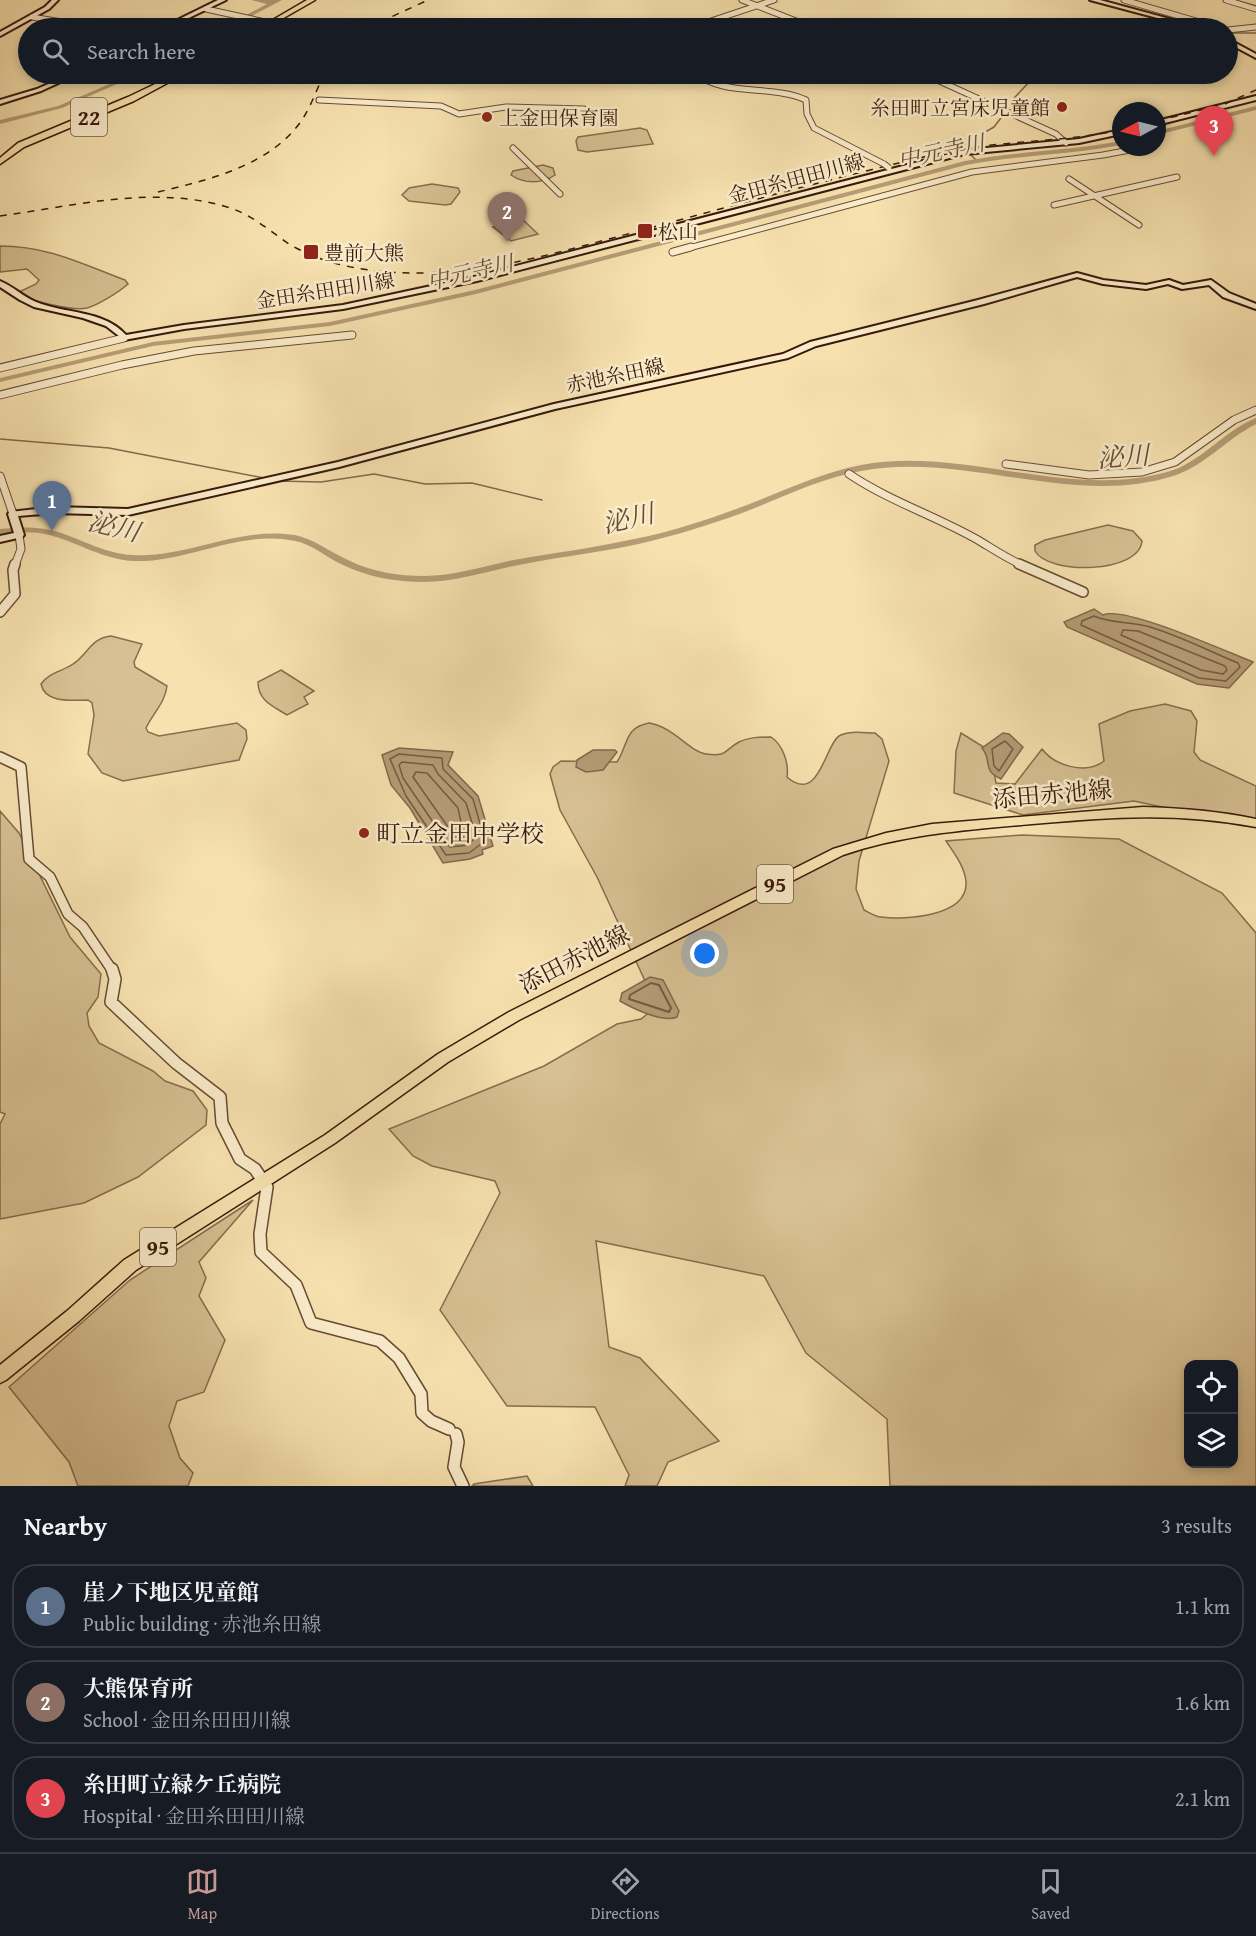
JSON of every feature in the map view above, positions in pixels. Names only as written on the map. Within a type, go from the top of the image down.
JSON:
[{"type":"main road","points":[[32,17],[55,0]]},
{"type":"main road","points":[[187,18],[223,0]]},
{"type":"main road","points":[[278,18],[312,0]]},
{"type":"main road","points":[[1093,0],[1162,18]]},
{"type":"main road","points":[[0,34],[18,24]]},
{"type":"main road","points":[[1238,47],[1256,56]]},
{"type":"main road","points":[[0,102],[52,84]]},
{"type":"main road","name":"22","points":[[0,162],[21,145],[131,99],[160,84]]},
{"type":"main road","points":[[1166,121],[1256,98]]},
{"type":"main road","name":"金田糸田田川線","points":[[124,338],[184,327],[343,307],[474,279],[888,167],[965,152],[1066,142],[1112,134]]},
{"type":"main road","name":"赤池糸田線","points":[[0,539],[17,526],[54,510],[119,513],[155,507],[339,464],[554,407],[785,356],[813,344],[981,302],[1077,275],[1102,282],[1146,287],[1169,282],[1182,287],[1211,282],[1226,295],[1256,307]]},
{"type":"main road","points":[[0,284],[14,294],[38,305],[116,327],[124,338]]},
{"type":"main road","name":"添田赤池線","points":[[0,1375],[73,1316],[130,1265],[347,1128],[443,1058],[514,1016],[838,852],[878,837],[922,828],[1144,810],[1193,811],[1256,823]]},
{"type":"street","points":[[742,0],[789,18]]},
{"type":"street","points":[[721,18],[774,0]]},
{"type":"street","points":[[1124,0],[1183,18]]},
{"type":"street","points":[[1226,0],[1256,9]]},
{"type":"street","points":[[208,9],[251,18]]},
{"type":"street","points":[[32,17],[38,18]]},
{"type":"street","points":[[1238,29],[1256,27]]},
{"type":"street","points":[[715,84],[762,88],[800,96],[806,100],[807,114],[814,128],[888,167]]},
{"type":"street","points":[[946,84],[1056,134],[1066,142]]},
{"type":"street","points":[[319,100],[400,106],[441,105],[459,114],[477,109],[506,107],[584,109]]},
{"type":"street","points":[[513,148],[560,194]]},
{"type":"street","points":[[673,252],[972,172],[1006,165],[1097,158],[1112,155]]},
{"type":"street","points":[[1054,205],[1177,177]]},
{"type":"street","points":[[1069,179],[1139,225]]},
{"type":"street","points":[[0,395],[122,364],[194,351],[352,335]]},
{"type":"street","points":[[0,366],[13,365],[124,338]]},
{"type":"street","points":[[1006,464],[1045,470],[1112,475],[1156,469],[1192,451],[1224,425],[1256,410]]},
{"type":"street","points":[[849,474],[868,488],[978,540],[1003,557],[1083,592]]},
{"type":"street","points":[[0,476],[17,526],[21,549],[13,570],[15,594],[0,612]]},
{"type":"street","points":[[0,757],[18,764],[23,769],[22,801],[29,859],[50,877],[68,914],[83,927],[112,969],[115,980],[111,1002],[176,1063],[220,1097],[222,1122],[240,1158],[255,1169],[267,1187],[260,1234],[261,1252],[296,1285],[308,1320],[315,1326],[380,1341],[399,1358],[417,1384],[421,1394],[419,1404],[421,1413],[429,1421],[453,1431],[458,1442],[454,1467],[463,1486]]},
{"type":"shaded area","points":[[640,128],[647,130],[653,144],[587,152],[578,150],[576,141],[578,137]]},
{"type":"shaded area","points":[[543,165],[553,168],[555,175],[533,182],[511,175],[513,171]]},
{"type":"shaded area","points":[[432,184],[458,188],[460,192],[451,204],[445,205],[409,201],[402,195],[409,188]]},
{"type":"shaded area","points":[[520,217],[538,234],[511,241],[493,227],[503,225],[501,222]]},
{"type":"shaded area","points":[[0,246],[34,249],[64,257],[125,280],[128,284],[108,298],[87,308],[50,305],[31,299],[19,292],[36,284],[39,280],[27,269],[0,272]]},
{"type":"shaded area","points":[[1108,525],[1133,531],[1142,541],[1137,552],[1126,560],[1110,565],[1074,567],[1043,559],[1035,551],[1035,545],[1045,540]]},
{"type":"shaded area","points":[[111,636],[142,644],[134,662],[135,667],[167,686],[161,703],[146,728],[148,732],[159,736],[237,723],[246,730],[247,739],[239,760],[123,781],[102,773],[88,754],[94,715],[92,703],[88,700],[54,698],[48,695],[41,684],[52,675],[73,664],[94,643]]},
{"type":"shaded area","points":[[281,670],[314,691],[304,697],[308,704],[287,715],[263,698],[258,682]]},
{"type":"shaded area","points":[[1165,704],[1191,711],[1197,721],[1194,752],[1200,760],[1256,786],[1256,827],[1134,801],[1023,815],[954,793],[956,751],[961,733],[990,751],[996,783],[1015,784],[1042,749],[1055,760],[1071,767],[1097,765],[1104,761],[1099,724],[1130,711]]},
{"type":"shaded area","points":[[649,723],[658,725],[694,749],[713,755],[722,754],[747,739],[771,737],[779,745],[784,755],[787,777],[798,784],[807,784],[814,779],[834,741],[839,736],[852,732],[875,733],[882,739],[889,761],[859,861],[856,889],[864,910],[877,916],[904,918],[933,914],[957,903],[964,894],[965,876],[959,860],[946,841],[1022,835],[1119,839],[1222,893],[1256,933],[1256,1486],[890,1486],[887,1419],[806,1353],[764,1276],[596,1241],[609,1347],[640,1358],[719,1441],[668,1462],[657,1486],[625,1486],[629,1475],[595,1407],[507,1406],[440,1310],[500,1193],[495,1181],[432,1166],[413,1156],[389,1129],[544,1066],[617,1024],[641,1019],[650,1012],[646,983],[597,877],[560,810],[550,774],[553,767],[561,761],[617,762],[628,737],[635,729]]},
{"type":"shaded area","points":[[0,811],[19,833],[70,937],[101,974],[98,997],[87,1013],[89,1026],[99,1043],[153,1071],[165,1081],[193,1091],[207,1110],[206,1125],[138,1177],[84,1203],[0,1219],[0,1124],[5,1114],[0,1112]]},
{"type":"shaded area","points":[[253,1200],[199,1262],[206,1278],[199,1296],[225,1340],[204,1392],[177,1401],[169,1426],[180,1458],[193,1473],[188,1486],[78,1486],[69,1462],[9,1387],[130,1280]]},
{"type":"shaded area","points":[[527,1476],[533,1486],[472,1486],[474,1484]]},
{"type":"water","points":[[1094,609],[1103,615],[1114,614],[1153,623],[1253,662],[1229,688],[1197,684],[1067,627],[1064,622]]},
{"type":"water","points":[[1003,733],[1009,734],[1023,747],[1001,779],[989,769],[987,757],[982,748]]},
{"type":"water","points":[[399,748],[453,752],[448,765],[478,796],[493,846],[482,850],[483,854],[470,859],[443,863],[410,808],[391,785],[382,755]]},
{"type":"water","points":[[593,750],[615,750],[617,752],[603,770],[586,772],[576,767],[577,760]]},
{"type":"water","points":[[650,977],[663,980],[679,1011],[677,1017],[657,1017],[620,1001],[622,993]]},
{"type":"waterway","points":[[254,0],[273,3]]},
{"type":"waterway","points":[[244,18],[279,0]]},
{"type":"waterway","points":[[1238,33],[1256,33]]},
{"type":"waterway","points":[[0,122],[60,107],[114,84]]},
{"type":"waterway","points":[[1004,109],[1027,84]]},
{"type":"waterway","name":"中元寺川","points":[[1166,131],[1256,108]]},
{"type":"waterway","points":[[965,150],[963,146],[966,143],[994,127],[1004,114]]},
{"type":"waterway","name":"中元寺川","points":[[0,380],[153,344],[330,324],[476,292],[965,163],[1004,156],[1082,150],[1112,145]]},
{"type":"waterway","points":[[969,153],[976,160]]},
{"type":"waterway","name":"泌川","points":[[0,532],[20,529],[38,530],[116,556],[133,558],[173,554],[254,537],[295,538],[352,566],[382,575],[435,579],[656,537],[744,510],[795,489],[861,468],[898,463],[937,464],[1091,482],[1129,482],[1167,475],[1191,465],[1233,434],[1256,421]]},
{"type":"waterway","points":[[0,439],[109,448],[264,478]]},
{"type":"waterway","points":[[277,481],[321,482],[374,474],[425,484],[472,483],[542,500]]},
{"type":"railway","points":[[389,18],[428,0]]},
{"type":"railway","points":[[158,192],[237,169],[273,149],[289,136],[302,120],[320,84]]},
{"type":"railway","points":[[1166,119],[1225,104],[1256,90]]},
{"type":"railway","points":[[0,216],[115,199],[144,197],[202,201],[238,211],[289,244],[335,263],[385,272],[446,272],[502,265],[557,253],[788,191],[960,149],[1112,132]]},
{"type":"place","name":"糸田町立宮床児童館","points":[[1062,107]]},
{"type":"place","name":"上金田保育園","points":[[487,117]]},
{"type":"place","name":"糸田町立緑ケ丘病院","points":[[1214,156]]},
{"type":"place","name":"松山","points":[[645,231]]},
{"type":"place","name":"大熊保育所","points":[[507,242]]},
{"type":"place","name":"豊前大熊","points":[[311,252]]},
{"type":"place","name":"崖ノ下地区児童館","points":[[52,531]]},
{"type":"place","name":"町立金田中学校","points":[[364,833]]}]
